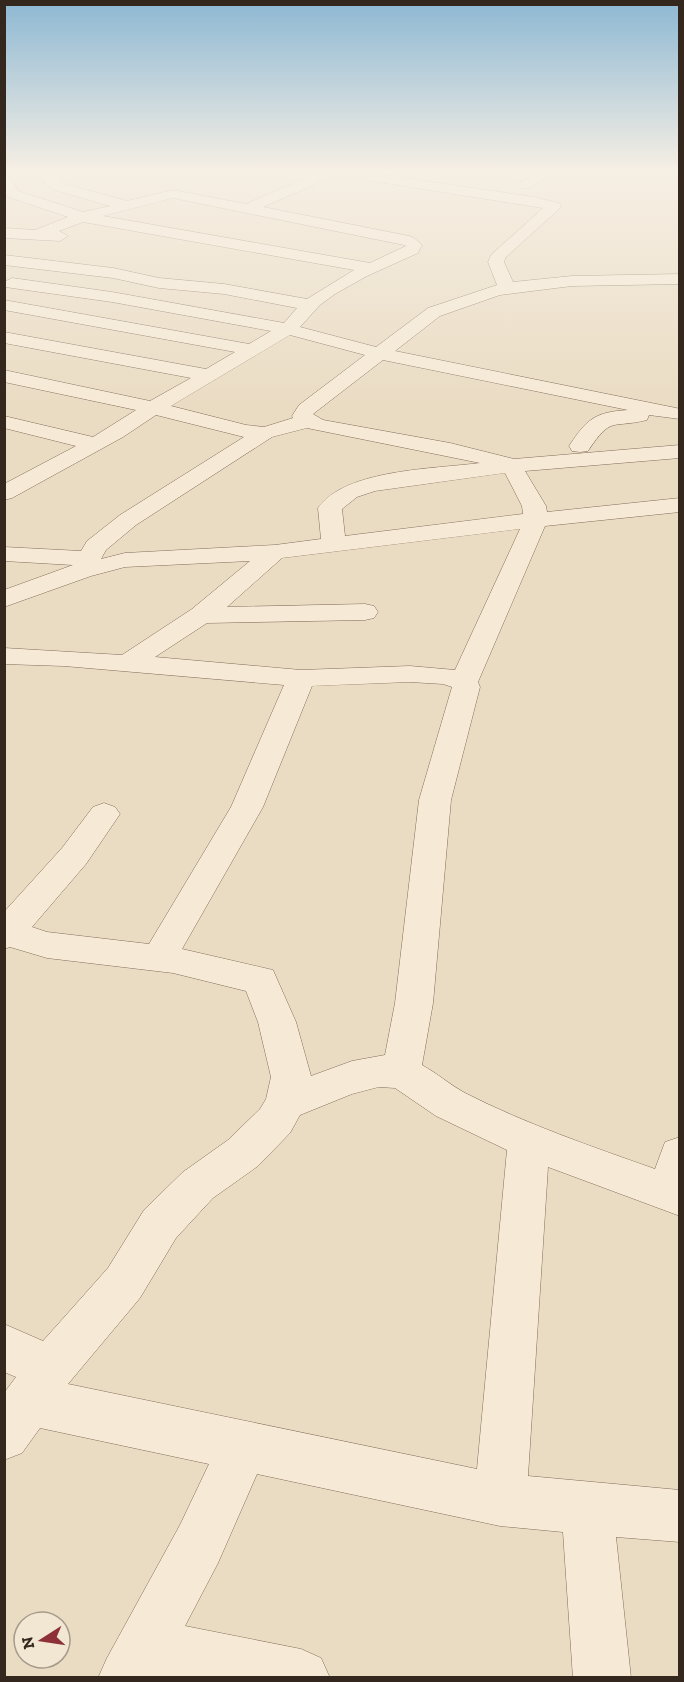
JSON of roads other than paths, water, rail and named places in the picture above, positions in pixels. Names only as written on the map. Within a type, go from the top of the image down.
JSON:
[{"type":"street","points":[[272,250],[372,268]]},
{"type":"street","points":[[4,493],[95,444],[288,329],[300,313],[335,286],[411,250]]},
{"type":"street","points":[[504,250],[496,262],[507,288]]},
{"type":"street","points":[[377,252],[398,256]]},
{"type":"street","points":[[4,260],[113,273],[159,283],[214,287],[310,305]]},
{"type":"street","points":[[653,280],[680,271]]},
{"type":"street","points":[[308,421],[302,416],[306,409],[435,312],[455,303],[507,288],[680,279]]},
{"type":"street","points":[[314,281],[335,286]]},
{"type":"street","points":[[4,282],[112,297],[288,329],[380,353],[678,414]]},
{"type":"street","points":[[4,305],[252,350]]},
{"type":"street","points":[[4,337],[208,375]]},
{"type":"street","points":[[4,376],[153,408],[246,431],[265,433]]},
{"type":"street","points":[[580,446],[595,423],[604,418],[678,414]]},
{"type":"street","points":[[4,599],[86,565],[96,546],[128,520],[265,433],[308,421],[436,447],[606,457],[680,451]]},
{"type":"street","points":[[4,422],[95,444]]},
{"type":"street","points":[[334,544],[330,508],[337,498],[355,489],[515,451],[580,446],[606,457]]},
{"type":"street","points":[[401,1073],[414,1003],[435,800],[466,687],[464,682],[536,520],[534,506],[515,451]]},
{"type":"street","points":[[4,554],[86,565],[125,560],[274,552],[680,505]]},
{"type":"street","points":[[126,664],[201,615],[274,552]]},
{"type":"street","points":[[201,615],[365,612]]},
{"type":"street","points":[[4,656],[301,678],[410,674],[447,676],[464,682]]},
{"type":"street","points":[[158,959],[247,807],[301,678]]},
{"type":"street","points":[[28,1402],[124,1283],[160,1224],[198,1185],[243,1153],[275,1121],[286,1104],[291,1077],[277,1022],[260,980],[158,959],[47,945],[6,934],[74,856],[105,814]]},
{"type":"street","points":[[286,1104],[376,1071],[401,1073],[408,1075],[448,1104],[529,1139],[676,1182]]},
{"type":"street","points":[[500,1500],[529,1139]]},
{"type":"street","points":[[4,1347],[28,1402]]},
{"type":"street","points":[[28,1402],[500,1500],[680,1516]]},
{"type":"street","points":[[244,1446],[199,1545],[136,1662],[301,1677]]},
{"type":"street","points":[[587,1508],[602,1677]]}]
